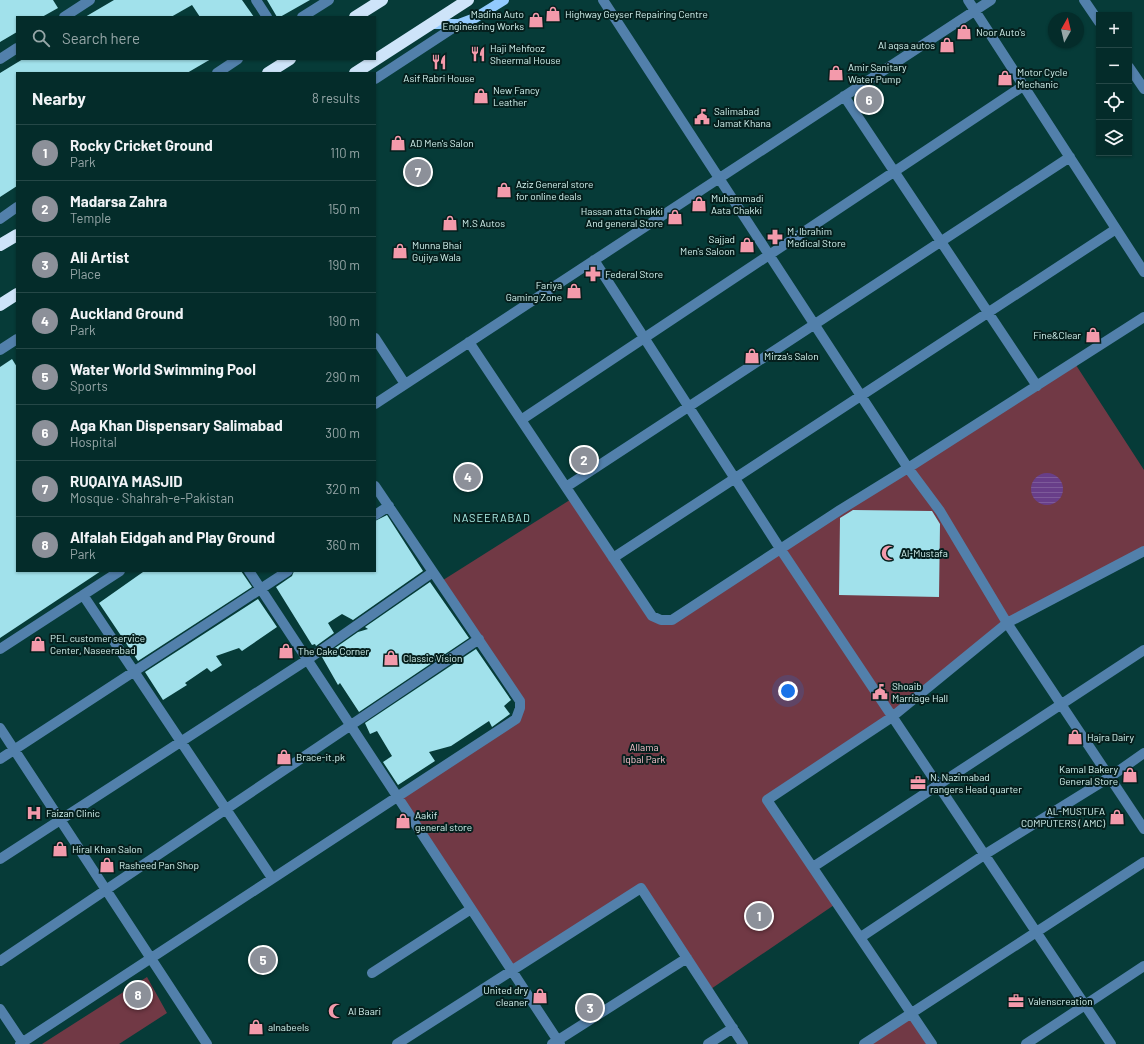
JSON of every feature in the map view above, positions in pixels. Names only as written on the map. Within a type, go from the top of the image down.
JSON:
[{"type":"highway","points":[[357,16],[382,0]]},
{"type":"highway","points":[[376,60],[468,0]]},
{"type":"highway","points":[[270,72],[288,60]]},
{"type":"highway","points":[[358,72],[376,60]]},
{"type":"highway","points":[[0,245],[16,235]]},
{"type":"highway","points":[[0,305],[16,295]]},
{"type":"main road","points":[[430,24],[458,24],[475,18],[504,0]]},
{"type":"street","points":[[66,16],[90,0]]},
{"type":"street","points":[[256,0],[266,16]]},
{"type":"street","points":[[304,16],[329,0]]},
{"type":"street","points":[[603,0],[908,468],[940,511],[1007,623],[1144,830]]},
{"type":"street","points":[[968,0],[1144,272]]},
{"type":"street","points":[[376,403],[991,0]]},
{"type":"street","points":[[1084,0],[1096,18]]},
{"type":"street","points":[[376,78],[458,24]]},
{"type":"street","points":[[0,59],[16,49]]},
{"type":"street","points":[[218,72],[236,60]]},
{"type":"street","points":[[1132,72],[1144,90]]},
{"type":"street","points":[[521,420],[1024,86]]},
{"type":"street","points":[[844,96],[1036,386]]},
{"type":"street","points":[[566,488],[1070,157]]},
{"type":"street","points":[[0,219],[16,208]]},
{"type":"street","points":[[613,558],[1116,229]]},
{"type":"street","points":[[594,260],[781,550],[1111,1044]]},
{"type":"street","points":[[469,342],[652,616],[661,620],[672,620],[840,510],[1144,317]]},
{"type":"street","points":[[0,350],[16,340]]},
{"type":"street","points":[[376,340],[405,384]]},
{"type":"street","points":[[0,1009],[21,1043],[516,719],[520,708],[520,701],[376,487]]},
{"type":"street","points":[[376,514],[389,506]]},
{"type":"street","points":[[932,1044],[767,800],[892,717],[1007,623],[1143,554]]},
{"type":"street","points":[[0,649],[118,572]]},
{"type":"street","points":[[250,572],[512,970],[556,1043],[687,958]]},
{"type":"street","points":[[0,759],[286,572]]},
{"type":"street","points":[[0,859],[308,660],[433,572]]},
{"type":"street","points":[[83,595],[272,878]]},
{"type":"street","points":[[0,961],[479,640]]},
{"type":"street","points":[[813,867],[1144,650]]},
{"type":"street","points":[[0,728],[207,1044]]},
{"type":"street","points":[[861,937],[984,855],[1110,777],[1144,753]]},
{"type":"street","points":[[864,1044],[1144,862]]},
{"type":"street","points":[[397,1044],[641,888],[743,1044]]},
{"type":"street","points":[[372,974],[471,909]]},
{"type":"street","points":[[1026,1044],[1144,966]]},
{"type":"street","points":[[708,1044],[733,1028]]},
{"type":"green space","name":"Allama Iqbal Park","points":[[1074,362],[1144,470],[1144,547],[1007,623],[892,717],[767,800],[837,903],[708,991],[641,888],[512,970],[397,796],[515,719],[520,708],[440,582],[573,498],[651,616],[672,620]]},
{"type":"green space","points":[[147,977],[167,1013],[119,1044],[42,1044]]},
{"type":"green space","points":[[912,1013],[932,1044],[864,1044]]},
{"type":"shaded area","points":[[1044,473],[1050,473],[1060,480],[1063,489],[1062,495],[1056,502],[1050,505],[1044,505],[1034,498],[1031,492],[1031,486],[1038,476]]},
{"type":"building","points":[[0,0],[53,0],[58,8],[44,16],[16,16],[16,33],[0,42]]},
{"type":"building","points":[[114,0],[242,0],[253,16],[199,16],[192,5],[173,16],[87,16]]},
{"type":"building","points":[[267,0],[310,0],[282,16],[276,16]]},
{"type":"building","points":[[21,60],[209,60],[189,72],[16,72],[16,187],[0,197],[0,73]]},
{"type":"building","points":[[12,359],[16,365],[16,572],[99,572],[0,638],[0,367]]},
{"type":"building","name":"Al-Mustafa","points":[[853,510],[932,511],[940,524],[939,597],[839,595],[840,518]]},
{"type":"building","points":[[387,515],[423,571],[353,620],[342,614],[328,623],[334,633],[316,646],[315,644],[312,645],[276,587],[292,576],[294,572],[376,572],[376,520]]},
{"type":"building","points":[[143,572],[242,572],[252,587],[138,661],[99,603]]},
{"type":"building","points":[[430,582],[469,638],[359,712],[340,683],[338,685],[322,657],[358,632],[368,629],[365,627]]},
{"type":"building","points":[[258,599],[277,627],[242,651],[239,648],[216,656],[222,665],[211,672],[207,668],[185,683],[187,685],[163,700],[145,672]]},
{"type":"building","points":[[476,649],[511,700],[504,706],[510,714],[492,727],[489,721],[451,746],[429,752],[435,761],[398,785],[383,762],[392,756],[377,731],[370,734],[365,723]]},
{"type":"place","name":"Highway Geyser Repairing Centre","points":[[553,14]]},
{"type":"place","name":"Madina Auto Engineering Works","points":[[536,20]]},
{"type":"place","name":"Noor Auto's","points":[[964,32]]},
{"type":"place","name":"Al aqsa autos","points":[[947,45]]},
{"type":"place","name":"Haji Mehfooz Sheermal House","points":[[478,54]]},
{"type":"place","name":"Asif Rabri House","points":[[439,62]]},
{"type":"place","name":"Amir Sanitary Water Pump","points":[[836,73]]},
{"type":"place","name":"Motor Cycle Mechanic","points":[[1005,78]]},
{"type":"place","name":"New Fancy Leather","points":[[481,96]]},
{"type":"place","name":"Aga Khan Dispensary Salimabad","points":[[869,100]]},
{"type":"place","name":"Salimabad Jamat Khana","points":[[702,117]]},
{"type":"place","name":"AD Men's Salon","points":[[398,143]]},
{"type":"place","name":"RUQAIYA MASJID","points":[[418,172]]},
{"type":"place","name":"Aziz General store for online deals","points":[[504,190]]},
{"type":"place","name":"Muhammadi Aata Chakki","points":[[699,204]]},
{"type":"place","name":"Hassan atta Chakki And general Store","points":[[675,217]]},
{"type":"place","name":"M.S Autos","points":[[450,223]]},
{"type":"place","name":"M. Ibrahim Medical Store","points":[[775,237]]},
{"type":"place","name":"Sajjad Men's Saloon","points":[[747,245]]},
{"type":"place","name":"Munna Bhai Gujiya Wala","points":[[400,251]]},
{"type":"place","name":"Federal Store","points":[[593,274]]},
{"type":"place","name":"Fariya Gaming Zone","points":[[574,291]]},
{"type":"place","name":"Fine&Clear","points":[[1093,335]]},
{"type":"place","name":"Mirza's Salon","points":[[752,356]]},
{"type":"place","name":"Madarsa Zahra","points":[[584,460]]},
{"type":"place","name":"Auckland Ground","points":[[468,477]]},
{"type":"place","name":"Al-Mustafa","points":[[889,553]]},
{"type":"place","name":"PEL customer service Center, Naseerabad","points":[[38,644]]},
{"type":"place","name":"The Cake Corner","points":[[286,651]]},
{"type":"place","name":"Classic Vision","points":[[391,658]]},
{"type":"place","name":"Shoaib Marriage Hall","points":[[880,692]]},
{"type":"place","name":"Hajra Dairy","points":[[1075,737]]},
{"type":"place","name":"Brace-it.pk","points":[[284,757]]},
{"type":"place","name":"Kamal Bakery General Store","points":[[1130,775]]},
{"type":"place","name":"N. Nazimabad rangers Head quarter","points":[[918,783]]},
{"type":"place","name":"Faizan Clinic","points":[[34,813]]},
{"type":"place","name":"AL-MUSTUFA COMPUTERS ( AMC)","points":[[1117,817]]},
{"type":"place","name":"Aakif general store","points":[[403,821]]},
{"type":"place","name":"Hiral Khan Salon","points":[[60,849]]},
{"type":"place","name":"Rasheed Pan Shop","points":[[107,865]]},
{"type":"place","name":"Rocky Cricket Ground","points":[[759,916]]},
{"type":"place","name":"Water World Swimming Pool","points":[[263,960]]},
{"type":"place","name":"Alfalah Eidgah and Play Ground","points":[[138,995]]},
{"type":"place","name":"United dry cleaner","points":[[540,996]]},
{"type":"place","name":"Valenscreation","points":[[1016,1001]]},
{"type":"place","name":"Ali Artist","points":[[590,1008]]},
{"type":"place","name":"Al Baari","points":[[336,1011]]},
{"type":"place","name":"alnabeels","points":[[256,1027]]},
{"type":"district","name":"NASEERABAD","points":[[492,518]]}]
